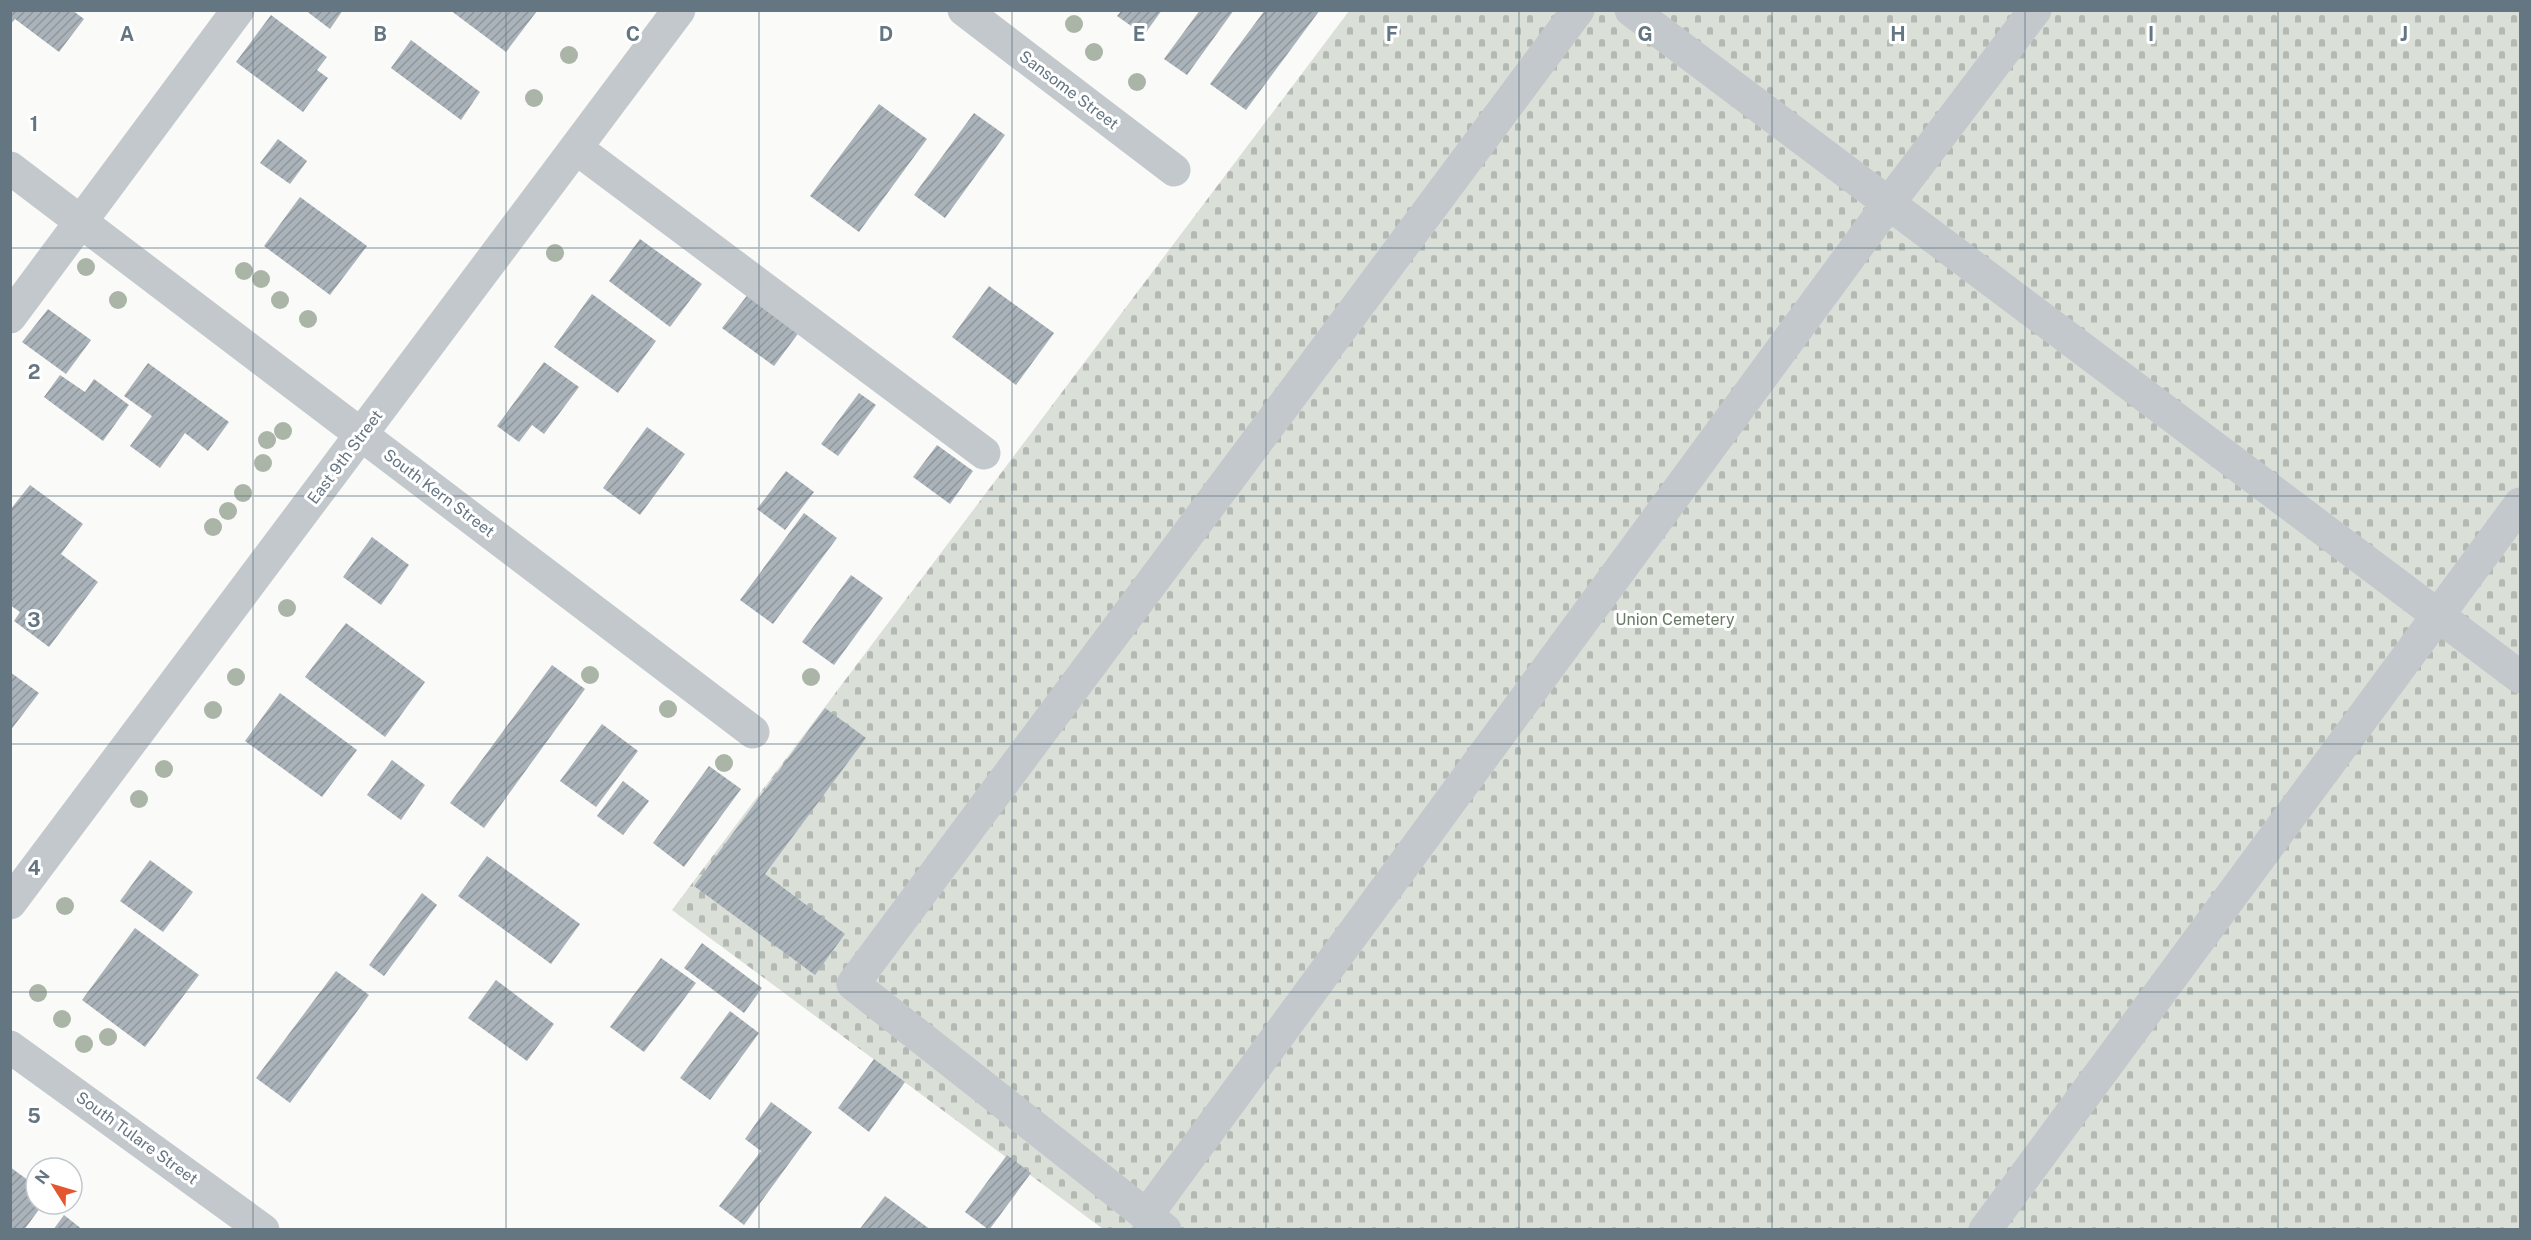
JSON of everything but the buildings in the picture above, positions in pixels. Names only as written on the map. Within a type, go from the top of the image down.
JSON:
[{"type":"street","points":[[10,317],[238,10]]},
{"type":"street","name":"East 9th Street","points":[[10,903],[679,10]]},
{"type":"street","name":"Sansome Street","points":[[964,10],[1174,170]]},
{"type":"street","points":[[1578,10],[853,984],[1156,1223],[1889,203],[2035,10]]},
{"type":"street","points":[[1631,10],[2520,677]]},
{"type":"street","points":[[576,148],[984,453]]},
{"type":"street","name":"South Kern Street","points":[[10,168],[753,732]]},
{"type":"street","points":[[1985,1230],[2520,504]]},
{"type":"street","name":"South Tulare Street","points":[[10,1047],[263,1230]]},
{"type":"green space","name":"Union Cemetery","points":[[1349,11],[2520,11],[2520,1229],[1103,1229],[672,910]]}]
